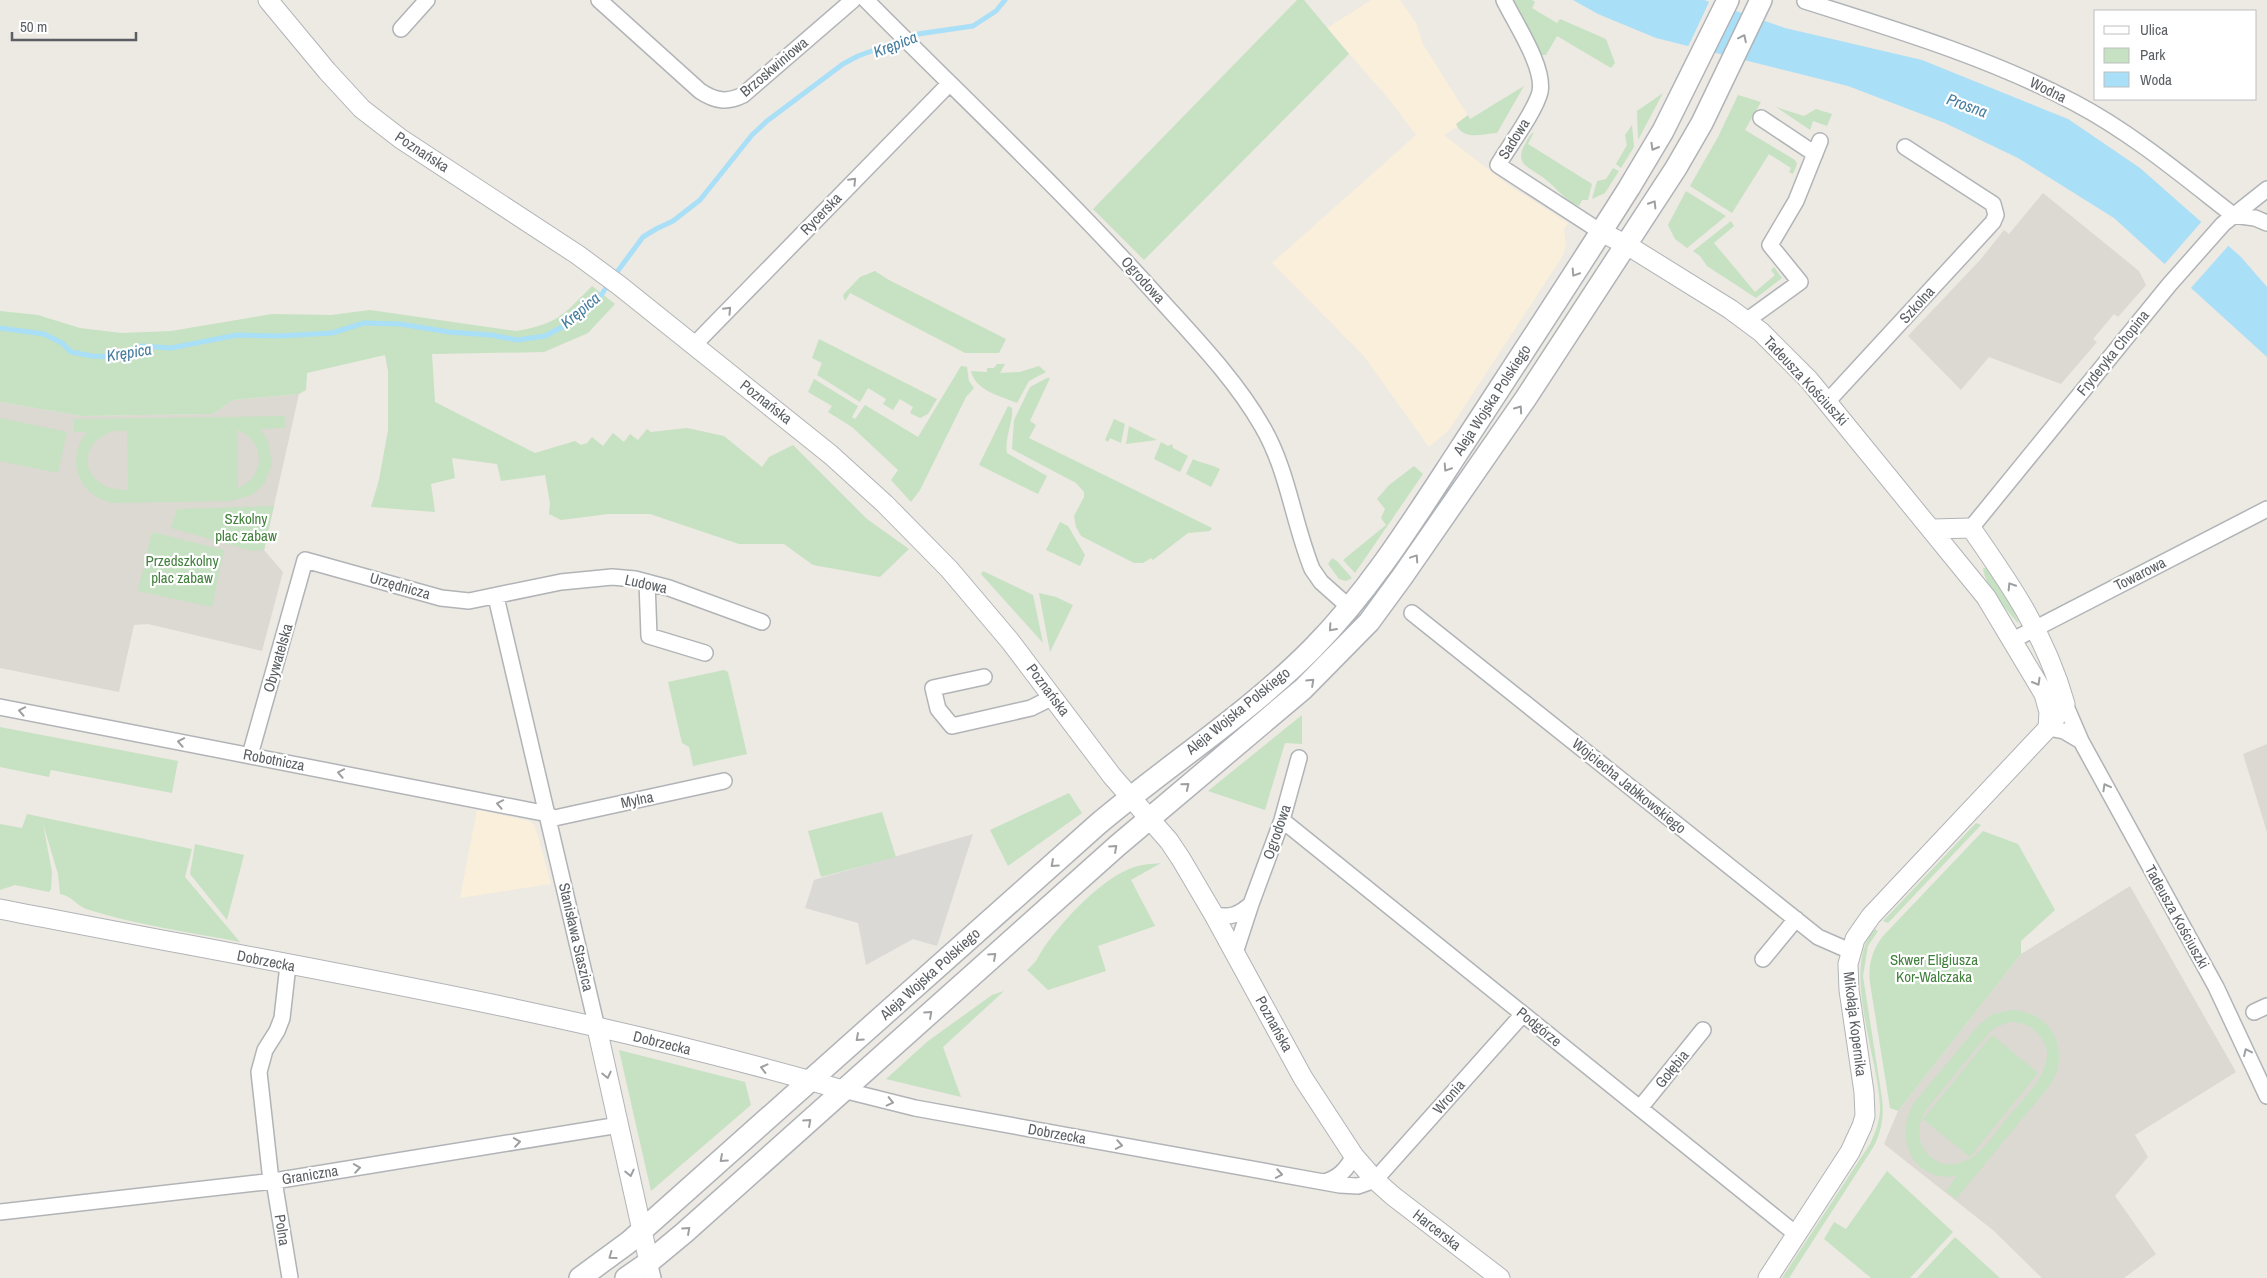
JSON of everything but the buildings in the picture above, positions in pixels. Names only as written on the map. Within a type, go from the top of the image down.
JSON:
[{"type":"main road","name":"Aleja Wojska Polskiego","points":[[580,1278],[615,1254],[1130,797],[1261,697],[1313,648],[1349,608],[1410,524],[1601,232],[1659,138],[1728,0]]},
{"type":"main road","name":"Aleja Wojska Polskiego","points":[[626,1278],[651,1270],[843,1090],[1149,818],[1304,689],[1369,622],[1402,578],[1526,398],[1627,245],[1689,145],[1762,0]]},
{"type":"street","name":"Poznańska","points":[[268,0],[345,92],[381,124],[602,272],[794,424],[885,504],[979,602],[1130,797],[1181,859],[1214,915],[1303,1078],[1354,1156],[1375,1180]]},
{"type":"street","points":[[401,29],[427,0]]},
{"type":"street","name":"Brzoskwiniowa","points":[[599,0],[700,91],[708,97],[725,101],[748,92],[853,0]]},
{"type":"street","name":"Ogrodowa","points":[[866,0],[1089,221],[1236,388],[1254,412],[1271,443],[1312,569],[1321,582],[1349,608]]},
{"type":"street","name":"Sadowa","points":[[1504,0],[1536,64],[1541,82],[1535,105],[1498,165],[1601,232]]},
{"type":"street","name":"Wodna","points":[[1805,1],[1966,55],[2030,81],[2069,100],[2118,129],[2228,220],[2255,218],[2267,223]]},
{"type":"street","name":"Rycerska","points":[[694,345],[949,84]]},
{"type":"street","points":[[1746,321],[1800,282],[1770,245],[1796,201],[1817,147],[1761,118]]},
{"type":"street","name":"Szkolna","points":[[1828,401],[1996,216],[1993,204],[1905,147]]},
{"type":"street","name":"Fryderyka Chopina","points":[[1972,528],[2170,285],[2228,220],[2267,189]]},
{"type":"street","name":"Tadeusza Kościuszki","points":[[1601,232],[1627,245],[1746,321],[1792,362],[1828,401],[1964,567],[1986,597],[2013,640],[2047,703],[2050,720],[2048,728]]},
{"type":"street","name":"Towarowa","points":[[2013,640],[2267,510]]},
{"type":"street","points":[[1933,529],[1972,528],[1964,554],[1964,567]]},
{"type":"street","name":"Tadeusza Kościuszki","points":[[1972,528],[2036,627],[2052,664],[2064,704],[2081,741],[2216,988],[2267,1096]]},
{"type":"street","name":"Urzędnicza","points":[[305,560],[441,598],[468,601],[496,596]]},
{"type":"street","name":"Obywatelska","points":[[250,756],[305,560]]},
{"type":"street","name":"Ludowa","points":[[496,596],[569,582],[612,578],[635,579],[669,588],[762,622]]},
{"type":"street","points":[[647,582],[649,636],[705,653]]},
{"type":"street","name":"Stanisława Staszica","points":[[496,596],[549,816],[651,1270]]},
{"type":"street","name":"Wojciecha Jabłkowskiego","points":[[1412,613],[1818,937],[1850,951]]},
{"type":"street","points":[[984,676],[933,688],[938,709],[952,726],[1031,708],[1053,696]]},
{"type":"street","name":"Mikołaja Kopernika","points":[[1768,1278],[1850,1152],[1860,1132],[1865,1116],[1864,1092],[1848,976],[1850,951],[1854,939],[1871,916],[2048,728],[2064,704]]},
{"type":"street","name":"Robotnicza","points":[[0,707],[549,816]]},
{"type":"street","points":[[2048,728],[2064,731],[2081,741]]},
{"type":"street","name":"Ogrodowa","points":[[1235,953],[1282,820],[1299,758]]},
{"type":"street","name":"Mylna","points":[[549,816],[724,782]]},
{"type":"street","name":"Podgórze","points":[[1282,820],[1796,1234]]},
{"type":"street","points":[[1214,915],[1232,916],[1239,914],[1251,904]]},
{"type":"street","name":"Dobrzecka","points":[[0,909],[518,1010],[811,1080],[915,1108],[1349,1186],[1366,1184],[1375,1180]]},
{"type":"street","points":[[1762,959],[1796,919]]},
{"type":"street","name":"Polna","points":[[288,965],[282,1018],[260,1061],[258,1072],[273,1181],[290,1278]]},
{"type":"street","name":"Wronia","points":[[1375,1180],[1523,1014]]},
{"type":"street","name":"Gołębia","points":[[1640,1108],[1703,1030]]},
{"type":"street","name":"Graniczna","points":[[0,1212],[273,1181],[619,1125]]},
{"type":"street","points":[[1324,1182],[1332,1180],[1344,1172],[1354,1156]]},
{"type":"street","name":"Harcerska","points":[[1375,1180],[1500,1278]]},
{"type":"shaded area","points":[[1371,0],[1400,0],[1416,23],[1423,44],[1470,119],[1444,135],[1507,184],[1568,223],[1564,229],[1566,246],[1562,257],[1449,430],[1429,447],[1363,355],[1272,263],[1416,135],[1388,98],[1327,28]]},
{"type":"shaded area","points":[[2043,193],[2139,271],[2146,285],[2118,317],[2114,314],[2093,339],[2097,342],[2061,384],[1989,357],[1961,390],[1908,336],[1981,259],[2004,230],[2009,234]]},
{"type":"shaded area","points":[[299,394],[264,550],[283,572],[262,651],[148,624],[134,625],[119,692],[0,668],[0,402],[82,416],[213,414],[233,400]]},
{"type":"shaded area","points":[[2267,744],[2267,832],[2243,754]]},
{"type":"shaded area","points":[[477,810],[530,821],[535,826],[551,884],[460,898]]},
{"type":"shaded area","points":[[973,834],[937,946],[913,939],[866,965],[858,923],[805,908],[814,880]]},
{"type":"shaded area","points":[[2130,886],[2236,1072],[2135,1135],[2148,1157],[2115,1196],[2156,1254],[2124,1278],[2042,1278],[1994,1231],[1884,1144],[1898,1111],[2021,954]]},
{"type":"green space","points":[[1297,0],[1304,0],[1349,54],[1144,260],[1093,209]]},
{"type":"green space","points":[[1512,0],[1532,0],[1535,2],[1532,8],[1557,23],[1560,19],[1606,39],[1615,63],[1611,68],[1557,36],[1546,55],[1540,55]]},
{"type":"green space","points":[[1524,86],[1497,133],[1468,135],[1459,129],[1456,124],[1468,115],[1470,119]]},
{"type":"green space","points":[[1663,93],[1638,140],[1637,111]]},
{"type":"green space","points":[[1738,95],[1761,102],[1745,130],[1795,160],[1797,164],[1793,174],[1789,172],[1791,168],[1769,154],[1732,213],[1690,186],[1718,137]]},
{"type":"green space","points":[[1776,107],[1804,116],[1816,109],[1832,114],[1827,126],[1813,121],[1810,130]]},
{"type":"green space","points":[[1632,125],[1634,147],[1621,168],[1616,164],[1627,145],[1625,135]]},
{"type":"green space","points":[[1534,132],[1528,144],[1592,184],[1588,200],[1582,200],[1579,206],[1574,204],[1545,179],[1525,165],[1521,157],[1522,151],[1529,137]]},
{"type":"green space","points":[[1613,168],[1619,171],[1605,193],[1592,199],[1597,181],[1606,179]]},
{"type":"green space","points":[[1686,191],[1726,216],[1687,248],[1675,239],[1668,225]]},
{"type":"green space","points":[[1731,221],[1734,226],[1714,243],[1755,292],[1775,275],[1771,270],[1774,267],[1782,278],[1756,298],[1707,266],[1700,256],[1693,251]]},
{"type":"green space","points":[[875,271],[889,280],[1006,339],[999,353],[965,353],[850,293],[845,301],[843,295],[860,277]]},
{"type":"green space","points":[[592,286],[615,304],[588,333],[544,352],[432,354],[435,402],[535,453],[575,441],[581,445],[587,443],[592,437],[603,446],[613,433],[624,442],[630,434],[638,440],[647,429],[651,432],[687,428],[724,436],[762,467],[769,457],[793,445],[867,519],[909,549],[880,577],[813,565],[784,544],[739,544],[650,514],[608,514],[561,520],[549,514],[550,503],[545,475],[501,481],[497,464],[452,458],[455,478],[431,484],[435,512],[371,507],[379,480],[388,430],[388,371],[385,355],[307,373],[306,390],[299,394],[233,400],[213,414],[82,416],[0,402],[0,311],[38,315],[80,328],[121,333],[171,331],[272,314],[331,315],[370,310],[516,331],[542,325],[559,317]]},
{"type":"green space","points":[[819,339],[937,399],[928,414],[920,418],[910,413],[913,407],[900,399],[893,410],[883,404],[886,399],[868,388],[860,402],[817,375],[822,363],[812,358]]},
{"type":"green space","points":[[997,364],[1005,364],[1000,373],[1020,372],[1039,366],[1046,372],[1029,381],[1017,403],[990,392],[973,378],[971,371],[987,372],[987,368],[994,368]]},
{"type":"green space","points":[[961,366],[967,367],[969,381],[974,388],[966,397],[920,490],[911,502],[891,480],[898,470],[852,427],[828,412],[832,406],[808,392],[814,379],[858,406],[852,417],[855,419],[865,405],[918,437]]},
{"type":"green space","points":[[1050,378],[1030,421],[1036,425],[1029,438],[1212,528],[1210,531],[1188,533],[1153,560],[1151,558],[1143,563],[1134,563],[1081,536],[1076,527],[1074,516],[1084,497],[1084,492],[1076,483],[1012,449],[1014,420],[1030,387]]},
{"type":"green space","points":[[1008,406],[1012,408],[1012,418],[1006,448],[1007,453],[1047,476],[1038,494],[979,465]]},
{"type":"green space","points":[[285,416],[285,428],[260,429],[268,441],[272,464],[264,484],[252,495],[230,501],[112,503],[100,499],[91,492],[78,475],[77,453],[80,442],[87,432],[74,432],[74,419]],"holes":[[[237,430],[253,442],[259,459],[254,476],[238,488]],[[115,431],[127,431],[128,490],[112,488],[100,483],[92,475],[88,465],[88,455],[93,445],[102,436]]]},
{"type":"green space","points":[[0,418],[67,432],[58,473],[0,461]]},
{"type":"green space","points":[[1114,419],[1125,424],[1121,443],[1110,438],[1108,442],[1105,440]]},
{"type":"green space","points":[[1129,426],[1157,440],[1126,444]]},
{"type":"green space","points":[[1161,442],[1168,446],[1172,444],[1173,448],[1188,456],[1180,472],[1154,459]]},
{"type":"green space","points":[[1193,459],[1220,469],[1211,487],[1186,474]]},
{"type":"green space","points":[[1414,466],[1423,474],[1355,573],[1343,560],[1386,525],[1381,518],[1385,509],[1377,499],[1389,485]]},
{"type":"green space","name":"Szkolny plac zabaw","points":[[274,506],[264,550],[252,551],[171,528],[177,509]]},
{"type":"green space","points":[[1060,522],[1068,526],[1085,555],[1080,566],[1046,550]]},
{"type":"green space","name":"Przedszkolny plac zabaw","points":[[152,532],[224,550],[212,607],[138,591]]},
{"type":"green space","points":[[1332,558],[1352,578],[1346,581],[1339,579],[1328,564]]},
{"type":"green space","points":[[1983,568],[1986,568],[2008,599],[2019,623],[1991,589]]},
{"type":"green space","points":[[983,571],[1033,595],[1043,643],[981,574]]},
{"type":"green space","points":[[1039,593],[1056,597],[1073,605],[1050,652]]},
{"type":"green space","points":[[724,670],[728,672],[747,754],[693,766],[689,747],[682,743],[668,682]]},
{"type":"green space","points":[[1302,715],[1302,744],[1285,743],[1265,810],[1208,791]]},
{"type":"green space","points":[[0,727],[178,761],[172,793],[51,770],[49,777],[0,767]]},
{"type":"green space","points":[[1069,793],[1082,813],[1008,866],[990,830]]},
{"type":"green space","points":[[882,812],[896,857],[821,877],[808,831]]},
{"type":"green space","points":[[27,814],[192,849],[185,877],[240,942],[105,915],[86,909],[60,894],[58,874],[43,824],[52,872],[51,889],[49,892],[15,885],[0,890],[0,824],[22,828]]},
{"type":"green space","points":[[1976,823],[1981,825],[1888,923],[1883,921]]},
{"type":"green space","name":"Skwer Eligiusza Kor-Walczaka","points":[[1983,831],[2018,844],[2055,910],[2021,941],[2021,954],[1898,1111],[1890,1108],[1870,983],[1872,958],[1883,936]]},
{"type":"green space","points":[[195,844],[244,855],[227,920],[190,874]]},
{"type":"green space","points":[[1161,863],[1131,880],[1155,926],[1098,946],[1106,971],[1048,990],[1027,970],[1036,961],[1062,924],[1109,880],[1134,867]]},
{"type":"green space","points":[[1875,929],[1878,931],[1868,946],[1863,976],[1882,1098],[1881,1128],[1874,1146],[1789,1278],[1782,1278],[1870,1144],[1878,1124],[1880,1111],[1879,1091],[1864,1016],[1861,990],[1861,966],[1865,945]]},
{"type":"green space","points":[[1004,991],[943,1047],[961,1097],[886,1079],[928,1041],[992,995]]},
{"type":"green space","points":[[2012,1010],[2026,1012],[2047,1025],[2054,1035],[2058,1046],[2057,1071],[2051,1084],[1956,1199],[1946,1191],[1957,1176],[1942,1176],[1929,1173],[1912,1156],[1907,1144],[1908,1117],[1914,1103],[1979,1025],[1993,1014]],"holes":[[[2009,1022],[2022,1023],[2033,1029],[2045,1046],[2047,1057],[2039,1079],[1988,1142],[1971,1158],[1954,1164],[1938,1162],[1925,1151],[1920,1141],[1920,1126],[1925,1111],[1989,1033],[1994,1028]]]},
{"type":"green space","points":[[1992,1035],[2038,1073],[1970,1157],[1923,1119]]},
{"type":"green space","points":[[619,1050],[745,1082],[751,1105],[651,1191]]},
{"type":"green space","points":[[1887,1171],[1953,1232],[1910,1278],[1871,1278],[1824,1239],[1834,1222],[1846,1229]]},
{"type":"green space","points":[[1955,1237],[2000,1278],[1917,1278]]},
{"type":"water","name":"Prosna","points":[[1573,0],[1704,0],[1785,28],[1922,60],[2068,119],[2140,168],[2241,257],[2267,287],[2267,357],[2114,218],[2018,158],[1945,123],[1848,86],[1656,38],[1598,14]]},
{"type":"pier","points":[[1710,0],[1735,8],[1712,55],[1687,49]]},
{"type":"pier","points":[[2203,220],[2230,244],[2190,289],[2163,266]]},
{"type":"waterway","name":"Krępica","points":[[614,276],[643,237],[673,221],[700,200],[752,135],[767,121],[843,64],[858,56],[918,34],[973,26],[996,11],[1005,0]]},
{"type":"waterway","name":"Krępica","points":[[0,328],[44,334],[62,343],[71,352],[92,356],[119,357],[142,346],[171,348],[237,335],[278,336],[332,333],[364,323],[400,324],[517,340],[545,336],[566,325],[602,294],[609,283]]}]
